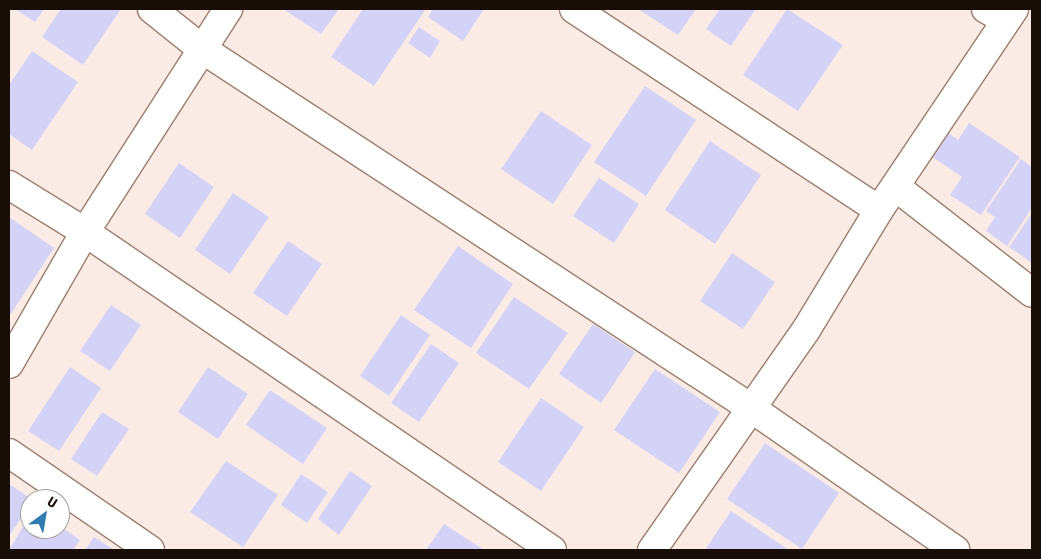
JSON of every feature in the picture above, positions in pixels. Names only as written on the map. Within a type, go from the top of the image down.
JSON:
[{"type":"street","points":[[152,9],[202,49],[751,408],[955,550]]},
{"type":"street","points":[[9,364],[85,232],[228,9]]},
{"type":"street","points":[[574,9],[879,210]]},
{"type":"street","points":[[652,550],[806,330],[879,210],[896,187],[1001,13]]},
{"type":"street","points":[[9,185],[85,232],[552,550]]},
{"type":"street","points":[[896,187],[1032,293]]},
{"type":"street","points":[[9,453],[150,550]]},
{"type":"building","points":[[15,9],[44,9],[35,22]]},
{"type":"building","points":[[61,9],[121,9],[83,65],[42,37]]},
{"type":"building","points":[[283,9],[339,9],[321,34]]},
{"type":"building","points":[[363,9],[425,10],[374,86],[331,57]]},
{"type":"building","points":[[433,9],[484,9],[463,41],[428,17]]},
{"type":"building","points":[[638,9],[696,9],[678,35]]},
{"type":"building","points":[[720,9],[755,10],[731,46],[706,29]]},
{"type":"building","points":[[787,9],[843,45],[798,111],[743,75]]},
{"type":"building","points":[[419,27],[440,41],[430,58],[408,43]]},
{"type":"building","points":[[32,51],[78,82],[32,150],[9,134],[9,85]]},
{"type":"building","points":[[645,86],[696,120],[646,196],[594,162]]},
{"type":"building","points":[[541,111],[592,145],[553,204],[501,169]]},
{"type":"building","points":[[969,123],[1020,157],[981,215],[950,195],[962,177],[931,156],[947,132],[958,140]]},
{"type":"building","points":[[710,141],[761,175],[715,244],[665,210]]},
{"type":"building","points":[[1021,159],[1032,167],[1032,208],[1007,246],[986,231],[995,217],[986,211]]},
{"type":"building","points":[[179,163],[214,187],[180,238],[145,214]]},
{"type":"building","points":[[599,178],[639,204],[614,243],[573,216]]},
{"type":"building","points":[[233,193],[269,217],[230,274],[195,250]]},
{"type":"building","points":[[1032,213],[1032,263],[1009,247]]},
{"type":"building","points":[[9,217],[54,248],[10,315],[9,314]]},
{"type":"building","points":[[288,241],[322,264],[287,316],[253,293]]},
{"type":"building","points":[[458,246],[513,284],[471,348],[414,310]]},
{"type":"building","points":[[732,253],[775,282],[743,329],[700,301]]},
{"type":"building","points":[[514,297],[568,333],[529,389],[476,353]]},
{"type":"building","points":[[111,305],[141,325],[110,371],[80,351]]},
{"type":"building","points":[[401,315],[430,335],[389,396],[360,376]]},
{"type":"building","points":[[593,324],[635,352],[601,403],[559,374]]},
{"type":"building","points":[[431,344],[459,363],[419,422],[391,403]]},
{"type":"building","points":[[70,367],[101,388],[59,451],[28,431]]},
{"type":"building","points":[[208,367],[248,394],[218,439],[178,412]]},
{"type":"building","points":[[655,369],[720,412],[679,473],[614,430]]},
{"type":"building","points":[[270,390],[327,428],[303,464],[246,425]]},
{"type":"building","points":[[541,398],[584,427],[541,491],[498,462]]},
{"type":"building","points":[[102,412],[129,429],[97,476],[71,459]]},
{"type":"building","points":[[765,443],[839,493],[802,549],[727,499]]},
{"type":"building","points":[[226,461],[278,495],[243,547],[190,512]]},
{"type":"building","points":[[350,471],[372,486],[339,535],[318,519]]},
{"type":"building","points":[[301,474],[328,492],[307,523],[281,505]]},
{"type":"building","points":[[9,484],[20,491],[20,520],[9,536]]},
{"type":"building","points":[[731,511],[789,550],[705,550]]},
{"type":"building","points":[[444,524],[484,550],[426,550]]},
{"type":"building","points":[[20,532],[20,539],[70,539],[70,533],[80,540],[73,550],[9,550]]},
{"type":"building","points":[[94,537],[114,550],[85,550]]}]
